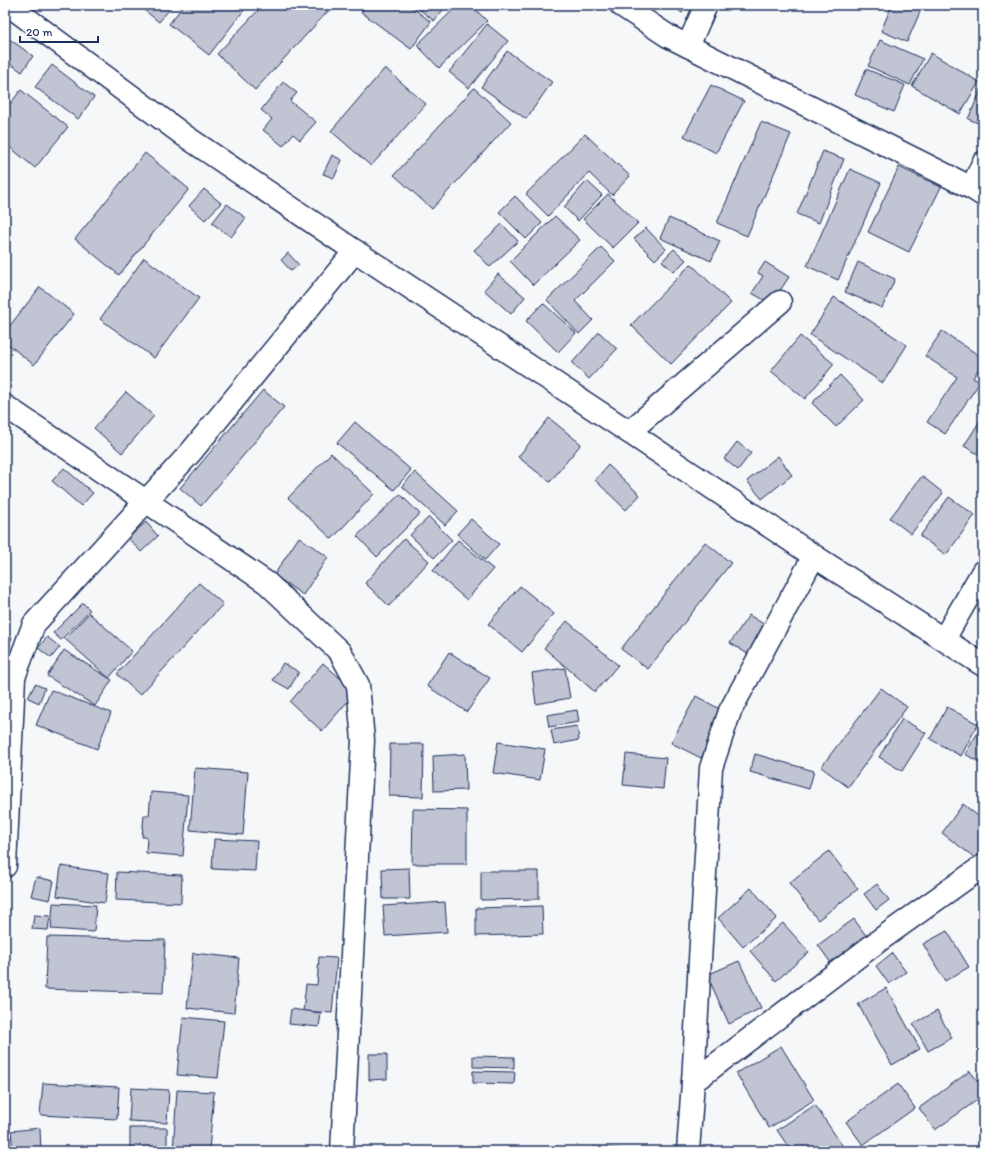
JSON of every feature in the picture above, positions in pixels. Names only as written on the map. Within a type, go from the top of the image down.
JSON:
[{"type":"street","points":[[621,5],[668,36],[977,192],[983,163]]},
{"type":"street","points":[[688,46],[706,5]]},
{"type":"street","points":[[10,13],[184,136],[355,252],[629,432],[814,556],[983,665]]},
{"type":"street","points":[[5,866],[14,677],[34,624],[191,452],[355,252]]},
{"type":"street","points":[[629,432],[780,302]]},
{"type":"street","points":[[5,406],[267,583],[340,652],[358,685],[362,740],[342,1151]]},
{"type":"street","points":[[688,1151],[711,768],[730,711],[814,556]]},
{"type":"street","points":[[944,639],[983,571]]},
{"type":"street","points":[[693,1082],[881,939],[983,866]]},
{"type":"building","points":[[138,5],[173,5],[159,22]]},
{"type":"building","points":[[184,5],[248,5],[209,55],[169,24]]},
{"type":"building","points":[[263,5],[328,5],[331,8],[255,90],[217,54]]},
{"type":"building","points":[[366,5],[409,5],[431,22],[411,49],[361,12]]},
{"type":"building","points":[[414,5],[447,5],[434,21]]},
{"type":"building","points":[[458,5],[471,5],[487,21],[439,68],[417,45]]},
{"type":"building","points":[[672,5],[688,5],[682,13]]},
{"type":"building","points":[[892,5],[923,5],[907,42],[881,31]]},
{"type":"building","points":[[487,24],[508,41],[469,88],[449,72]]},
{"type":"building","points":[[8,38],[33,56],[22,72],[5,60],[5,41]]},
{"type":"building","points":[[880,40],[923,59],[910,85],[868,66]]},
{"type":"building","points":[[507,51],[552,82],[526,119],[481,87]]},
{"type":"building","points":[[931,53],[979,82],[960,114],[912,86]]},
{"type":"building","points":[[52,65],[94,97],[78,119],[35,87]]},
{"type":"building","points":[[385,68],[426,104],[371,166],[331,131]]},
{"type":"building","points":[[866,69],[905,85],[894,112],[855,95]]},
{"type":"building","points":[[283,82],[297,93],[290,101],[316,122],[300,140],[293,134],[283,146],[263,130],[272,119],[261,110]]},
{"type":"building","points":[[711,85],[744,101],[716,153],[684,136]]},
{"type":"building","points":[[983,85],[983,125],[968,119]]},
{"type":"building","points":[[474,88],[511,122],[432,209],[394,175]]},
{"type":"building","points":[[21,90],[68,127],[35,168],[5,143],[5,110]]},
{"type":"building","points":[[761,122],[791,134],[747,236],[717,223]]},
{"type":"building","points":[[585,134],[630,176],[612,195],[589,173],[548,216],[526,194]]},
{"type":"building","points":[[823,151],[844,159],[819,223],[797,214]]},
{"type":"building","points":[[145,153],[189,189],[119,275],[75,239]]},
{"type":"building","points":[[332,155],[342,160],[334,178],[323,174]]},
{"type":"building","points":[[899,167],[941,187],[909,252],[868,232]]},
{"type":"building","points":[[850,169],[881,183],[838,280],[807,266]]},
{"type":"building","points":[[587,181],[602,195],[578,221],[564,207]]},
{"type":"building","points":[[204,189],[221,203],[205,220],[189,206]]},
{"type":"building","points":[[608,194],[638,223],[613,248],[583,219]]},
{"type":"building","points":[[515,196],[542,223],[526,239],[499,212]]},
{"type":"building","points":[[227,204],[246,218],[231,237],[212,223]]},
{"type":"building","points":[[555,216],[580,240],[533,285],[510,261]]},
{"type":"building","points":[[669,218],[720,241],[711,261],[660,238]]},
{"type":"building","points":[[502,224],[518,241],[490,267],[474,250]]},
{"type":"building","points":[[646,228],[666,249],[655,260],[634,239]]},
{"type":"building","points":[[601,247],[615,261],[575,301],[593,320],[579,334],[547,300]]},
{"type":"building","points":[[674,249],[686,260],[674,272],[662,261]]},
{"type":"building","points":[[288,253],[299,265],[291,271],[281,260]]},
{"type":"building","points":[[144,258],[199,298],[154,358],[100,319]]},
{"type":"building","points":[[765,262],[789,277],[771,304],[752,293],[763,276],[758,273]]},
{"type":"building","points":[[858,262],[895,279],[882,308],[845,292]]},
{"type":"building","points":[[691,264],[731,303],[671,364],[631,325]]},
{"type":"building","points":[[498,274],[525,297],[511,314],[484,290]]},
{"type":"building","points":[[40,287],[74,314],[34,365],[5,342],[5,332]]},
{"type":"building","points":[[834,297],[907,345],[883,383],[810,335]]},
{"type":"building","points":[[543,303],[576,333],[558,352],[526,321]]},
{"type":"building","points":[[942,331],[983,358],[983,362],[973,378],[980,382],[945,434],[927,422],[957,377],[925,356]]},
{"type":"building","points":[[599,332],[617,349],[589,379],[572,363]]},
{"type":"building","points":[[800,336],[834,364],[805,399],[771,371]]},
{"type":"building","points":[[840,375],[864,400],[836,427],[812,403]]},
{"type":"building","points":[[263,390],[284,407],[201,506],[180,488]]},
{"type":"building","points":[[126,392],[154,416],[122,453],[94,428]]},
{"type":"building","points":[[983,416],[983,457],[964,446]]},
{"type":"building","points":[[549,418],[581,444],[550,482],[518,457]]},
{"type":"building","points":[[355,422],[411,470],[394,490],[337,443]]},
{"type":"building","points":[[737,442],[751,453],[738,470],[724,459]]},
{"type":"building","points":[[331,453],[374,494],[332,539],[288,498]]},
{"type":"building","points":[[778,456],[792,475],[762,499],[747,481]]},
{"type":"building","points":[[608,465],[640,495],[626,510],[595,480]]},
{"type":"building","points":[[64,468],[93,493],[81,506],[52,481]]},
{"type":"building","points":[[415,472],[458,511],[445,525],[402,486]]},
{"type":"building","points":[[922,476],[943,493],[911,534],[890,518]]},
{"type":"building","points":[[400,494],[420,514],[377,557],[357,536]]},
{"type":"building","points":[[949,497],[975,515],[946,555],[920,536]]},
{"type":"building","points":[[429,517],[452,540],[434,558],[410,535]]},
{"type":"building","points":[[471,519],[499,544],[485,560],[457,534]]},
{"type":"building","points":[[146,522],[158,536],[141,552],[128,538]]},
{"type":"building","points":[[299,537],[328,557],[303,595],[274,575]]},
{"type":"building","points":[[404,539],[429,561],[389,606],[365,583]]},
{"type":"building","points":[[458,540],[493,569],[467,600],[433,571]]},
{"type":"building","points":[[705,542],[731,563],[648,669],[621,649]]},
{"type":"building","points":[[199,583],[223,604],[140,695],[117,674]]},
{"type":"building","points":[[520,586],[554,614],[522,652],[488,624]]},
{"type":"building","points":[[83,603],[90,610],[61,640],[53,633]]},
{"type":"building","points":[[89,613],[132,651],[109,678],[65,639]]},
{"type":"building","points":[[749,615],[770,628],[751,656],[730,643]]},
{"type":"building","points":[[567,621],[618,665],[595,692],[544,648]]},
{"type":"building","points":[[5,634],[12,638],[5,652]]},
{"type":"building","points":[[47,637],[60,647],[51,658],[38,648]]},
{"type":"building","points":[[64,650],[112,680],[95,706],[47,676]]},
{"type":"building","points":[[449,652],[490,678],[467,712],[427,686]]},
{"type":"building","points":[[283,663],[299,672],[289,689],[273,680]]},
{"type":"building","points":[[323,663],[356,692],[322,731],[290,702]]},
{"type":"building","points":[[565,668],[570,698],[536,704],[532,673]]},
{"type":"building","points":[[35,684],[45,688],[39,703],[28,698]]},
{"type":"building","points":[[881,688],[907,707],[848,787],[821,767]]},
{"type":"building","points":[[51,690],[111,713],[97,749],[36,725]]},
{"type":"building","points":[[696,696],[725,712],[701,758],[671,743]]},
{"type":"building","points":[[947,707],[978,724],[961,756],[930,739]]},
{"type":"building","points":[[577,710],[579,722],[549,727],[547,715]]},
{"type":"building","points":[[902,719],[926,733],[902,771],[879,757]]},
{"type":"building","points":[[577,726],[579,740],[554,745],[551,730]]},
{"type":"building","points":[[980,729],[983,730],[982,764],[965,754]]},
{"type":"building","points":[[498,742],[545,749],[540,780],[493,773]]},
{"type":"building","points":[[390,744],[424,744],[423,797],[389,796]]},
{"type":"building","points":[[465,754],[466,790],[434,791],[433,756]]},
{"type":"building","points":[[626,754],[666,758],[663,789],[623,785]]},
{"type":"building","points":[[755,754],[814,771],[809,789],[750,772]]},
{"type":"building","points":[[195,768],[248,772],[243,835],[190,830]]},
{"type":"building","points":[[151,792],[188,795],[183,856],[146,853],[147,837],[142,837],[144,815],[149,815]]},
{"type":"building","points":[[963,804],[983,820],[983,855],[979,861],[942,833]]},
{"type":"building","points":[[413,809],[467,810],[467,864],[412,864]]},
{"type":"building","points":[[214,839],[257,841],[255,871],[212,869]]},
{"type":"building","points":[[829,851],[858,889],[818,920],[789,883]]},
{"type":"building","points":[[61,866],[109,873],[105,903],[57,896]]},
{"type":"building","points":[[409,868],[410,899],[383,899],[382,869]]},
{"type":"building","points":[[481,871],[539,871],[539,899],[481,900]]},
{"type":"building","points":[[117,872],[182,875],[181,903],[116,900]]},
{"type":"building","points":[[36,877],[54,881],[50,900],[31,896]]},
{"type":"building","points":[[877,884],[889,900],[876,910],[864,894]]},
{"type":"building","points":[[751,888],[777,918],[743,947],[718,918]]},
{"type":"building","points":[[445,902],[447,932],[385,936],[383,906]]},
{"type":"building","points":[[53,903],[96,905],[94,932],[51,929]]},
{"type":"building","points":[[542,906],[543,934],[476,936],[476,908]]},
{"type":"building","points":[[34,915],[50,916],[48,930],[32,929]]},
{"type":"building","points":[[854,919],[867,937],[831,963],[818,945]]},
{"type":"building","points":[[783,923],[809,952],[776,981],[750,951]]},
{"type":"building","points":[[947,931],[969,967],[945,981],[923,944]]},
{"type":"building","points":[[47,937],[165,940],[163,993],[45,989]]},
{"type":"building","points":[[193,953],[239,958],[234,1013],[187,1008]]},
{"type":"building","points":[[892,953],[906,972],[889,984],[876,966]]},
{"type":"building","points":[[319,957],[337,958],[332,1013],[303,1011],[306,984],[317,985]]},
{"type":"building","points":[[739,961],[761,1008],[729,1024],[707,975]]},
{"type":"building","points":[[886,988],[920,1049],[892,1065],[858,1004]]},
{"type":"building","points":[[291,1009],[321,1013],[319,1027],[289,1024]]},
{"type":"building","points":[[937,1011],[952,1038],[928,1051],[913,1024]]},
{"type":"building","points":[[183,1017],[224,1021],[218,1078],[177,1075]]},
{"type":"building","points":[[781,1046],[814,1100],[769,1128],[736,1073]]},
{"type":"building","points":[[369,1054],[387,1054],[387,1079],[369,1080]]},
{"type":"building","points":[[473,1056],[514,1057],[514,1068],[473,1067]]},
{"type":"building","points":[[473,1071],[515,1072],[514,1084],[473,1083]]},
{"type":"building","points":[[970,1071],[983,1088],[983,1096],[935,1130],[919,1108]]},
{"type":"building","points":[[43,1083],[119,1087],[117,1119],[40,1115]]},
{"type":"building","points":[[898,1084],[915,1108],[863,1145],[846,1122]]},
{"type":"building","points":[[131,1088],[169,1090],[167,1123],[129,1121]]},
{"type":"building","points":[[177,1090],[214,1092],[209,1151],[173,1151]]},
{"type":"building","points":[[815,1105],[846,1151],[791,1151],[777,1130]]},
{"type":"building","points":[[40,1128],[41,1151],[13,1151],[11,1131]]},
{"type":"building","points":[[130,1128],[167,1128],[167,1151],[130,1151]]},
{"type":"building","points":[[593,1147],[643,1151],[593,1151]]}]
